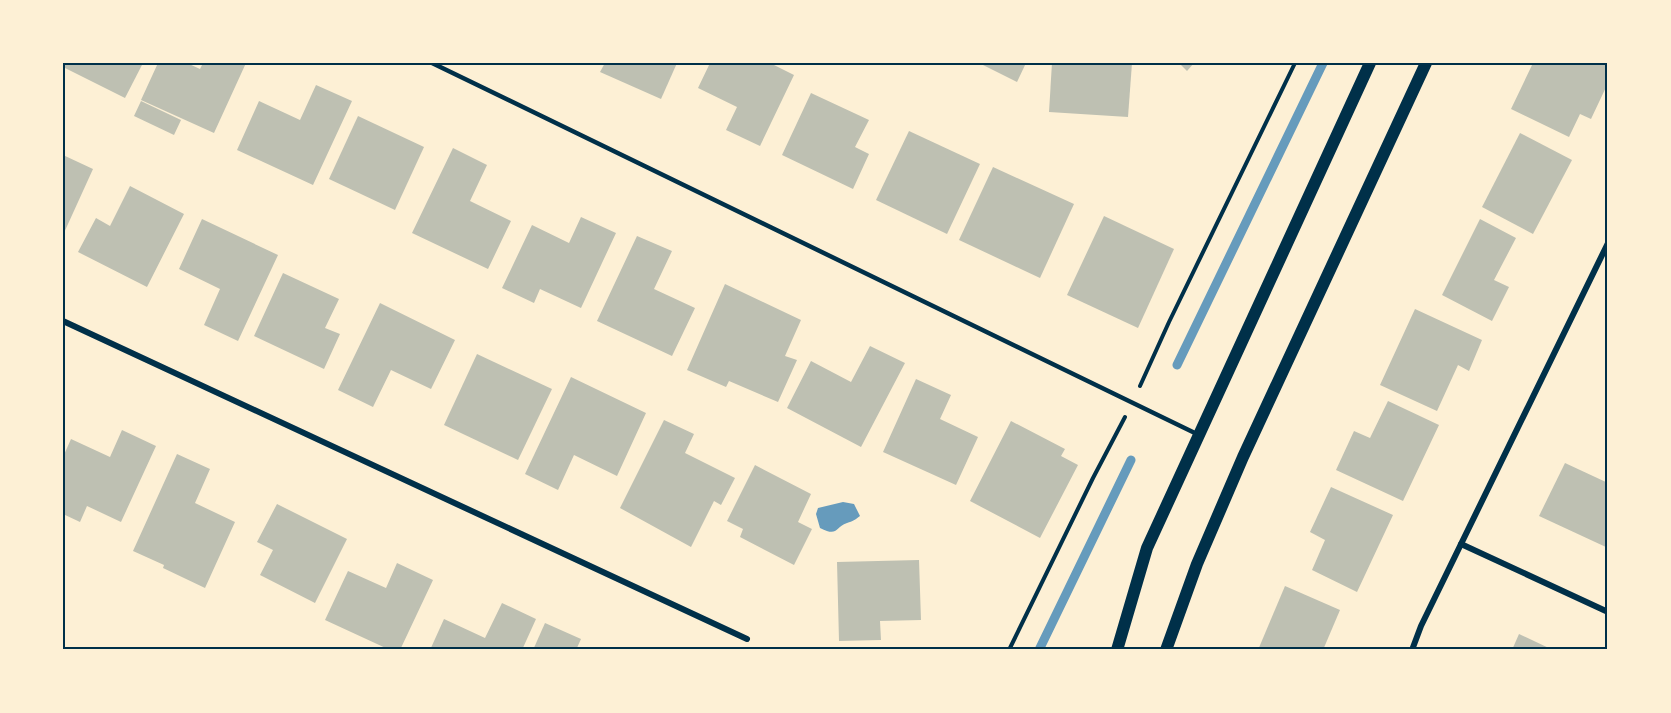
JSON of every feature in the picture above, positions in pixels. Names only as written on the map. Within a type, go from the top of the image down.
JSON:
[{"type":"main road","points":[[1117,650],[1147,548],[1370,63]]},
{"type":"main road","points":[[1166,650],[1197,564],[1243,457],[1426,63]]},
{"type":"street","points":[[1412,650],[1461,544],[1608,243]]},
{"type":"street","points":[[63,321],[747,639]]},
{"type":"street","points":[[1461,544],[1608,612]]},
{"type":"lane","points":[[432,63],[1199,435]]},
{"type":"path","points":[[1009,650],[1132,402],[1294,63]]},
{"type":"water","points":[[843,502],[854,504],[860,516],[833,532],[820,528],[816,514],[818,508]]},
{"type":"building","points":[[63,63],[143,63],[125,98],[63,67]]},
{"type":"building","points":[[158,63],[187,63],[200,69],[203,63],[246,63],[214,133],[141,100]]},
{"type":"building","points":[[605,63],[677,63],[661,99],[600,72]]},
{"type":"building","points":[[710,63],[770,63],[794,75],[760,146],[726,130],[737,107],[698,88]]},
{"type":"building","points":[[979,63],[1026,63],[1017,82]]},
{"type":"building","points":[[1052,63],[1132,63],[1128,117],[1049,112]]},
{"type":"building","points":[[1179,63],[1194,63],[1187,71]]},
{"type":"building","points":[[1533,63],[1608,63],[1608,83],[1591,119],[1580,114],[1569,137],[1511,109]]},
{"type":"building","points":[[316,85],[352,101],[313,185],[237,150],[259,101],[300,120]]},
{"type":"building","points":[[811,93],[869,120],[855,147],[869,154],[853,189],[782,155]]},
{"type":"building","points":[[141,101],[181,120],[174,135],[134,116]]},
{"type":"building","points":[[358,116],[424,147],[395,210],[329,179]]},
{"type":"building","points":[[909,131],[980,164],[947,234],[876,200]]},
{"type":"building","points":[[1520,133],[1572,160],[1533,234],[1482,207]]},
{"type":"building","points":[[453,148],[487,165],[470,201],[511,221],[488,269],[412,233]]},
{"type":"building","points":[[63,155],[93,169],[63,235]]},
{"type":"building","points":[[993,167],[1074,204],[1040,278],[959,240]]},
{"type":"building","points":[[130,186],[184,214],[147,287],[78,252],[96,218],[110,226]]},
{"type":"building","points":[[1104,216],[1174,249],[1138,328],[1067,295]]},
{"type":"building","points":[[581,217],[616,233],[581,308],[540,289],[534,303],[502,288],[532,225],[569,243]]},
{"type":"building","points":[[202,219],[278,255],[238,341],[204,325],[220,289],[179,269]]},
{"type":"building","points":[[1480,219],[1516,238],[1494,280],[1509,287],[1492,321],[1442,295]]},
{"type":"building","points":[[637,236],[672,251],[654,289],[695,308],[672,356],[597,321]]},
{"type":"building","points":[[283,273],[339,299],[325,328],[340,334],[324,369],[254,336]]},
{"type":"building","points":[[725,284],[801,320],[785,356],[797,360],[778,402],[729,381],[726,387],[687,370]]},
{"type":"building","points":[[380,303],[455,340],[431,389],[391,370],[373,407],[338,390]]},
{"type":"building","points":[[1415,309],[1482,340],[1469,371],[1458,365],[1437,411],[1380,385]]},
{"type":"building","points":[[870,346],[905,363],[861,447],[787,408],[811,361],[851,382]]},
{"type":"building","points":[[477,354],[552,389],[518,460],[444,425]]},
{"type":"building","points":[[571,377],[646,413],[617,476],[574,455],[558,490],[525,474]]},
{"type":"building","points":[[916,379],[951,395],[940,419],[978,437],[956,485],[883,452]]},
{"type":"building","points":[[1388,401],[1439,425],[1403,501],[1336,470],[1354,431],[1370,438]]},
{"type":"building","points":[[664,420],[694,434],[685,453],[735,478],[721,505],[714,501],[691,547],[620,508]]},
{"type":"building","points":[[1011,421],[1065,449],[1061,456],[1078,465],[1040,538],[970,501]]},
{"type":"building","points":[[122,430],[156,446],[121,522],[87,506],[80,522],[63,514],[63,457],[71,439],[110,457]]},
{"type":"building","points":[[177,454],[210,469],[195,503],[235,522],[205,588],[133,551]]},
{"type":"building","points":[[1565,463],[1608,483],[1608,548],[1539,516]]},
{"type":"building","points":[[755,465],[811,494],[798,522],[812,529],[794,565],[740,537],[743,529],[727,521]]},
{"type":"building","points":[[1331,487],[1393,515],[1357,592],[1312,570],[1325,540],[1310,532]]},
{"type":"building","points":[[277,504],[347,539],[315,603],[260,575],[273,550],[257,542]]},
{"type":"building","points":[[919,560],[921,620],[880,621],[881,640],[839,641],[837,562]]},
{"type":"building","points":[[397,563],[433,580],[400,650],[390,650],[325,620],[348,571],[386,588]]},
{"type":"building","points":[[1285,586],[1340,610],[1323,650],[1258,650]]},
{"type":"building","points":[[502,603],[536,619],[522,650],[430,650],[444,619],[485,638]]},
{"type":"building","points":[[545,623],[581,639],[576,650],[533,650]]},
{"type":"building","points":[[1519,634],[1553,650],[1512,650]]},
{"type":"waterway","points":[[1177,365],[1323,63]]},
{"type":"waterway","points":[[1039,650],[1131,460]]}]
